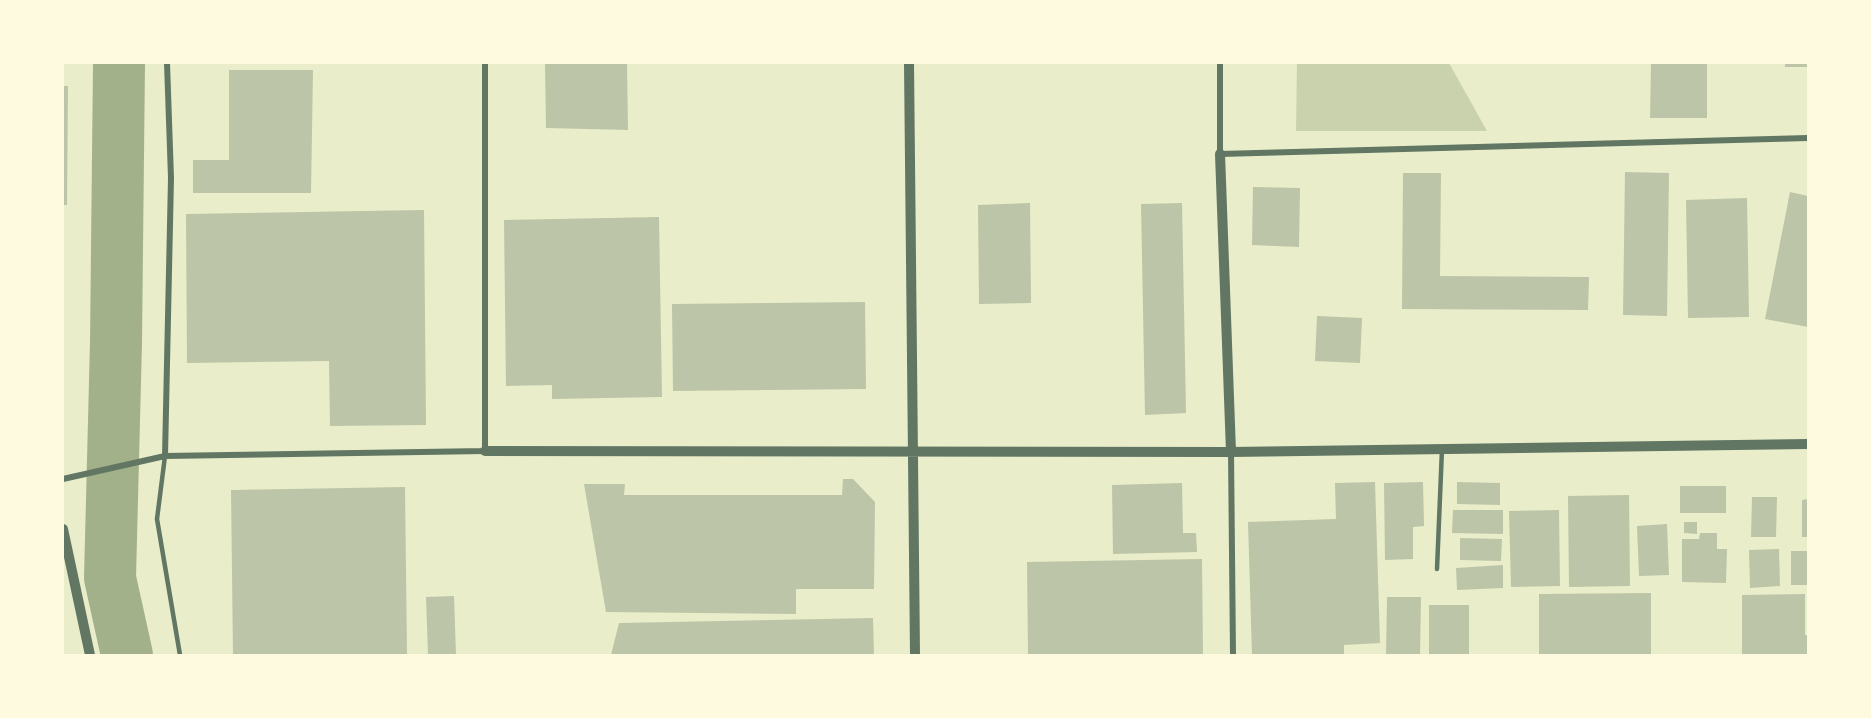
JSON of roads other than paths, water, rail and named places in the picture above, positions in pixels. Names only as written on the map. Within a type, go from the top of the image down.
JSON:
[{"type":"street","points":[[165,456],[171,178],[166,63]]},
{"type":"street","points":[[484,63],[485,451]]},
{"type":"street","points":[[909,63],[915,655]]},
{"type":"street","points":[[1220,63],[1220,154],[1231,452],[1233,655]]},
{"type":"street","points":[[1220,154],[1808,138]]},
{"type":"street","points":[[66,478],[165,456],[485,451],[1231,452],[1808,444]]},
{"type":"street","points":[[63,529],[90,655]]},
{"type":"lane","points":[[1437,569],[1442,448]]},
{"type":"lane","points":[[165,456],[158,519],[180,655]]},
{"type":"waterway","points":[[119,63],[116,342],[110,578],[127,655]]}]
